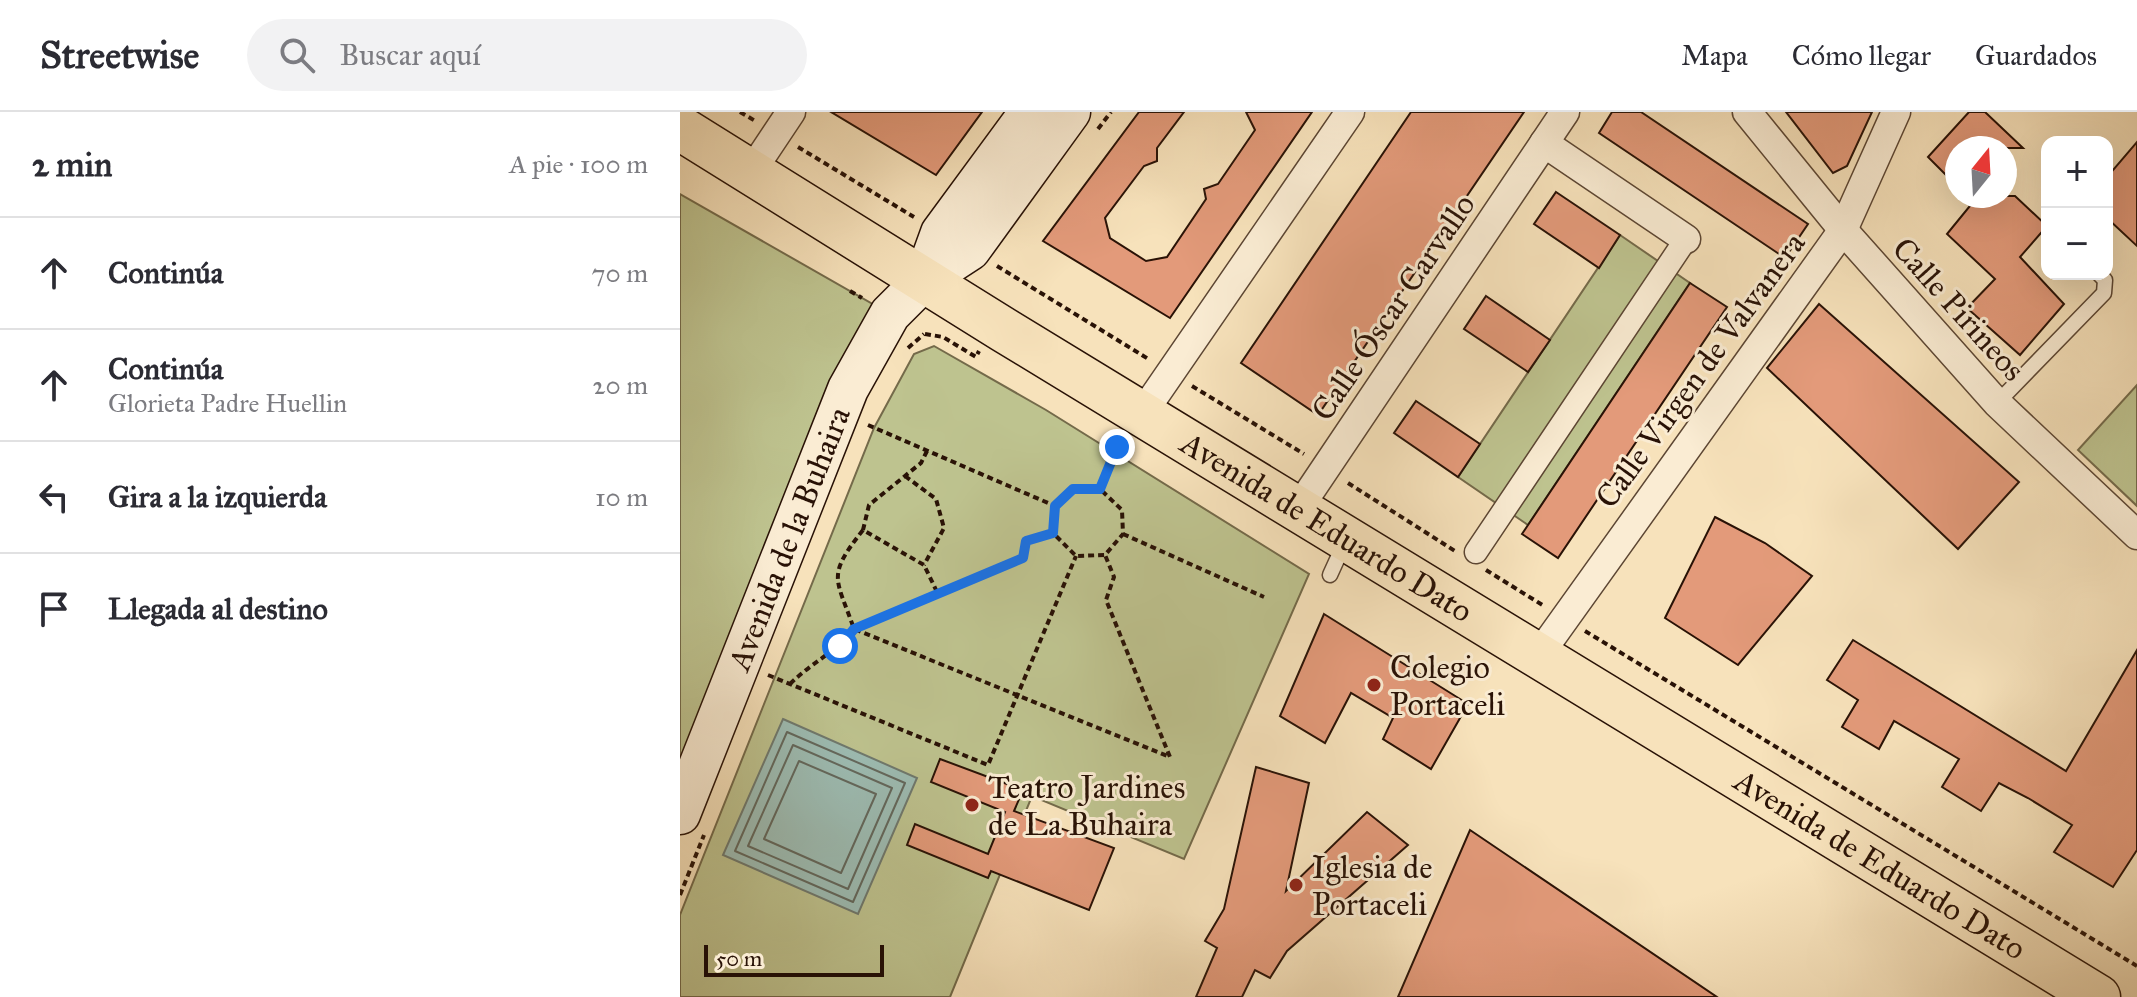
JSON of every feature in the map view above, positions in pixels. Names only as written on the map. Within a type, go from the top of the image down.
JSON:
[{"type":"main road","name":"Avenida de la Buhaira","points":[[924,280],[941,233],[1030,112]]},
{"type":"main road","name":"Avenida de la Buhaira","points":[[680,814],[848,389],[890,314],[924,280],[970,250],[1070,112]]},
{"type":"main road","name":"Avenida de Eduardo Dato","points":[[680,128],[924,280],[1129,430],[1298,509],[1338,557],[1538,656],[2098,997]]},
{"type":"street","points":[[751,172],[791,112]]},
{"type":"street","points":[[1129,430],[1350,112]]},
{"type":"street","name":"Calle Óscar Carvallo","points":[[1298,509],[1565,112]]},
{"type":"street","name":"Calle Pirineos","points":[[1747,112],[1843,230],[1997,403],[2137,535]]},
{"type":"street","name":"Calle Virgen de Valvanera","points":[[1538,656],[1843,230],[1896,112]]},
{"type":"street","points":[[1474,559],[1686,239],[1544,143]]},
{"type":"lane","points":[[1997,403],[2104,293],[2105,280]]},
{"type":"path","points":[[796,146],[914,217]]},
{"type":"path","points":[[987,261],[1151,361]]},
{"type":"path","points":[[1016,293],[1022,282]]},
{"type":"path","points":[[912,345],[924,334],[943,337],[976,357],[981,349]]},
{"type":"path","points":[[1181,379],[1317,462]]},
{"type":"path","points":[[868,425],[1055,506]]},
{"type":"path","points":[[1100,489],[1129,430]]},
{"type":"path","points":[[927,451],[921,463],[869,505],[863,530],[842,557],[836,584],[854,629],[1170,757],[1106,600],[1114,577],[1105,555]]},
{"type":"path","points":[[905,476],[936,499],[944,528],[924,565]]},
{"type":"path","points":[[1344,481],[1474,559],[1553,612]]},
{"type":"path","points":[[1073,489],[1100,489],[1122,510],[1123,534],[1105,555],[1076,556],[1053,533],[1055,506],[1073,489]]},
{"type":"path","points":[[863,530],[924,565],[938,594]]},
{"type":"path","points":[[790,684],[808,666],[840,646],[854,629],[1023,558],[1026,541],[1053,533]]},
{"type":"path","points":[[1123,534],[1264,597]]},
{"type":"path","points":[[774,678],[988,765],[1076,556]]},
{"type":"path","points":[[1580,628],[2137,966]]},
{"type":"green space","points":[[680,194],[890,314],[680,814]]},
{"type":"green space","points":[[1620,235],[1690,283],[1528,525],[1458,477]]},
{"type":"green space","points":[[934,346],[1046,410],[1309,574],[1184,859],[1032,796],[950,997],[680,997],[680,915],[874,428],[914,354]]},
{"type":"green space","points":[[2137,385],[2137,506],[2078,450]]},
{"type":"water","points":[[783,719],[917,778],[858,914],[723,855]]},
{"type":"building","points":[[831,112],[982,112],[936,175]]},
{"type":"building","points":[[1139,112],[1184,112],[1157,148],[1157,161],[1144,166],[1105,218],[1110,238],[1146,261],[1167,257],[1206,199],[1204,189],[1218,184],[1255,130],[1246,112],[1312,112],[1170,318],[1043,241]]},
{"type":"building","points":[[1411,112],[1524,112],[1318,415],[1241,363]]},
{"type":"building","points":[[1612,112],[1641,112],[1808,224],[1785,258],[1599,133]]},
{"type":"building","points":[[1786,112],[1872,112],[1847,166],[1833,173]]},
{"type":"building","points":[[1969,112],[1985,112],[2010,136],[1947,136]]},
{"type":"building","points":[[1945,138],[1945,174],[1928,157]]},
{"type":"building","points":[[2137,142],[2137,246],[2113,224],[2113,170]]},
{"type":"building","points":[[1556,192],[1620,235],[1599,268],[1534,224]]},
{"type":"building","points":[[2017,198],[2041,220],[2041,233],[2020,257],[2064,304],[2020,355],[1967,308],[1995,279],[1947,234],[1968,208],[2017,208]]},
{"type":"building","points":[[1690,283],[1727,307],[1558,558],[1522,534]]},
{"type":"building","points":[[1486,296],[1550,340],[1528,372],[1464,329]]},
{"type":"building","points":[[1819,304],[2019,482],[1958,549],[1767,368]]},
{"type":"building","points":[[1416,401],[1480,444],[1458,477],[1394,433]]},
{"type":"building","points":[[1715,517],[1765,543],[1812,576],[1738,665],[1665,618]]},
{"type":"building","points":[[1324,614],[1468,704],[1431,769],[1383,739],[1393,718],[1351,693],[1325,743],[1280,716]]},
{"type":"building","points":[[1853,640],[2066,771],[2137,650],[2137,850],[2113,887],[2054,852],[2072,825],[2028,798],[1999,783],[1981,811],[1942,787],[1959,759],[1894,721],[1879,749],[1842,727],[1858,700],[1827,680]]},
{"type":"building","points":[[940,759],[1023,790],[1014,811],[1114,848],[1089,910],[991,871],[988,878],[907,845],[915,824],[988,854],[1005,812],[931,782]]},
{"type":"building","name":"Iglesia de Portaceli","points":[[1256,767],[1309,783],[1286,891],[1367,812],[1408,845],[1287,951],[1270,978],[1255,970],[1242,997],[1196,997],[1217,948],[1205,941],[1224,909]]},
{"type":"building","points":[[1470,830],[1717,997],[1398,997]]},
{"type":"place","name":"Colegio Portaceli","points":[[1374,685]]},
{"type":"place","name":"Teatro Jardines de La Buhaira","points":[[972,805]]},
{"type":"place","name":"Iglesia de Portaceli","points":[[1296,885]]},
{"type":"route","points":[[840,646],[854,629],[1023,558],[1026,541],[1053,533],[1055,506],[1073,489],[1100,489],[1117,447]]}]
